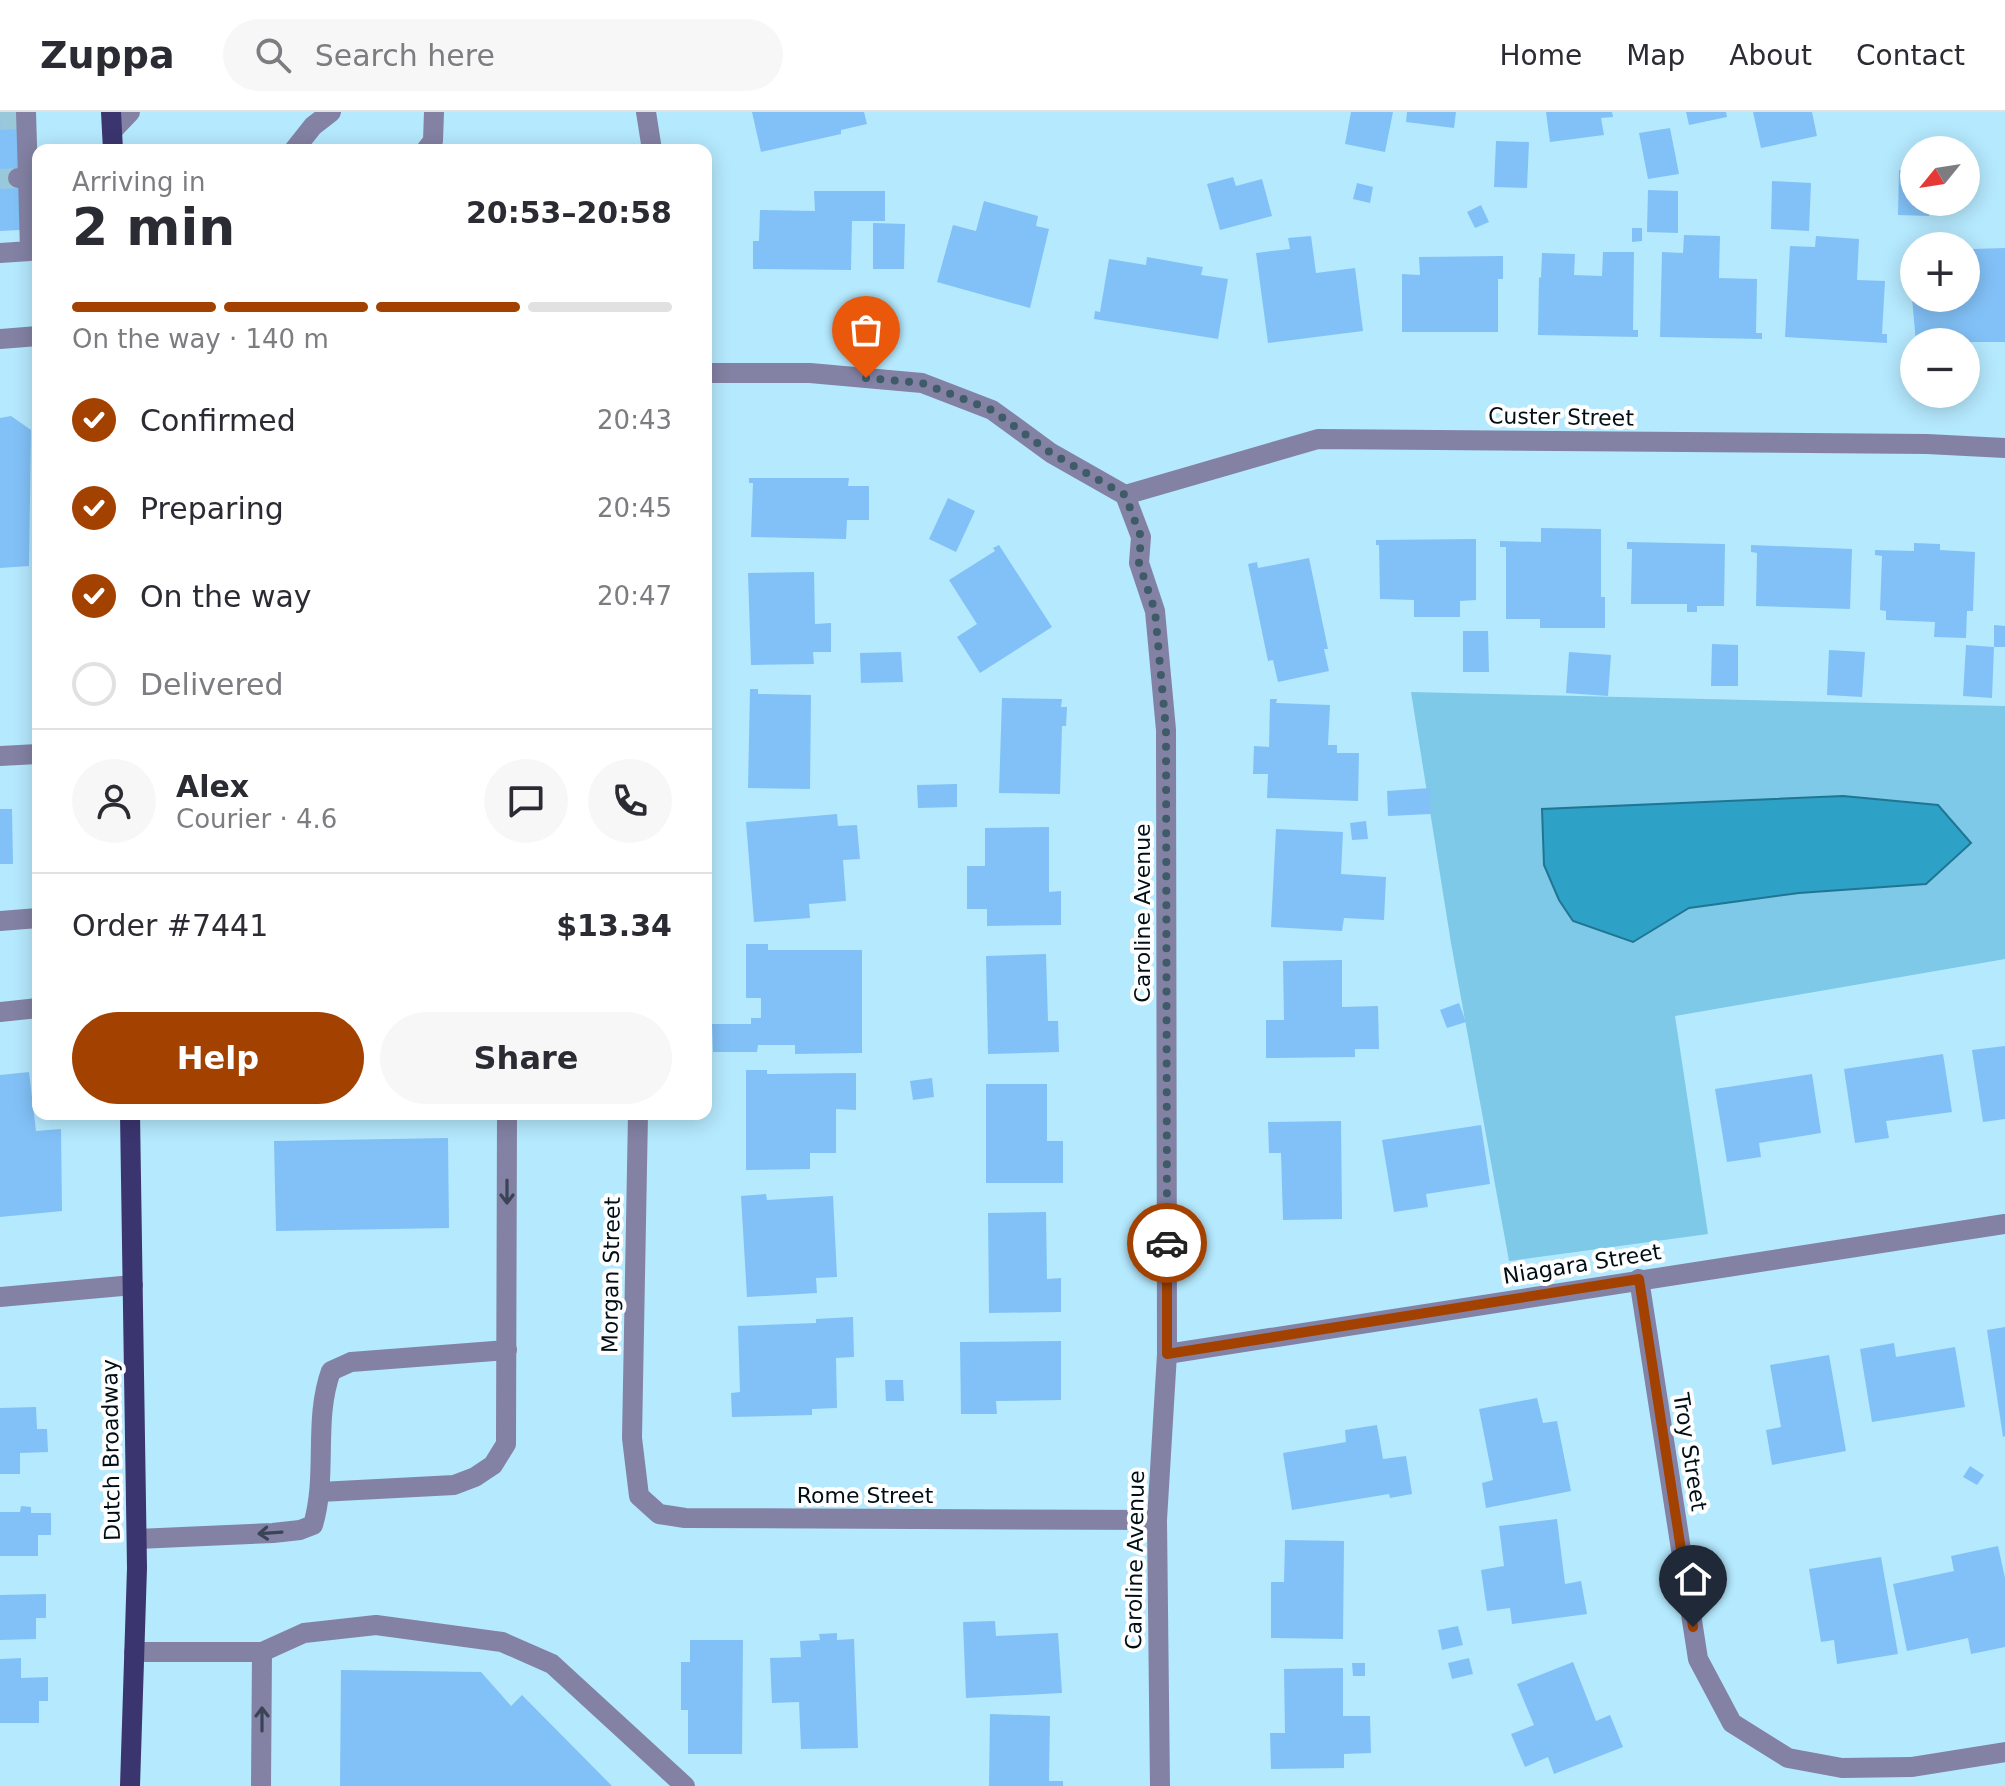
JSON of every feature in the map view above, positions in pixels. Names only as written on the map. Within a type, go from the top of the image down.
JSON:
[{"type":"main road","name":"Dutch Broadway","points":[[130,1120],[137,1539],[130,1786]]},
{"type":"street","points":[[112,131],[130,112]]},
{"type":"street","points":[[299,144],[313,126],[331,112]]},
{"type":"street","points":[[431,144],[434,112]]},
{"type":"street","points":[[646,112],[651,144]]},
{"type":"street","points":[[0,253],[30,251],[23,116]]},
{"type":"street","points":[[0,339],[32,336]]},
{"type":"street","points":[[712,373],[810,373],[922,383],[992,410],[1051,453],[1125,495]]},
{"type":"street","name":"Custer Street","points":[[1125,495],[1318,439],[1927,444],[2005,448]]},
{"type":"street","name":"Caroline Avenue","points":[[1125,495],[1141,537],[1139,563],[1155,611],[1166,730],[1167,1354],[1157,1520],[1160,1786]]},
{"type":"street","points":[[0,756],[32,754]]},
{"type":"street","points":[[0,921],[32,918]]},
{"type":"street","points":[[0,1012],[32,1009]]},
{"type":"street","points":[[320,1492],[454,1485],[475,1477],[493,1465],[506,1444],[507,1120]]},
{"type":"street","name":"Morgan Street","points":[[632,1438],[638,1120]]},
{"type":"street","name":"Niagara Street","points":[[1167,1354],[2005,1224]]},
{"type":"street","name":"Troy Street","points":[[1639,1279],[1698,1659],[1732,1723],[1788,1758],[1842,1768],[1911,1767],[2005,1752]]},
{"type":"street","points":[[0,1297],[133,1285]]},
{"type":"street","points":[[137,1539],[300,1530],[313,1525],[320,1492],[323,1395],[331,1371],[351,1362],[507,1350]]},
{"type":"street","name":"Rome Street","points":[[632,1438],[639,1496],[659,1514],[685,1518],[1157,1520]]},
{"type":"street","points":[[134,1652],[262,1652],[304,1633],[376,1625],[502,1642],[552,1664],[685,1786]]},
{"type":"street","points":[[261,1786],[262,1652]]},
{"type":"shaded area","points":[[1411,692],[2005,706],[2005,959],[1675,1016],[1708,1234],[1509,1261],[1451,943]]},
{"type":"shaded area","points":[[1843,796],[1938,805],[1971,843],[1926,884],[1799,893],[1689,908],[1633,942],[1573,921],[1559,900],[1544,865],[1542,809]]},
{"type":"building","points":[[0,112],[17,112],[20,230],[0,231]]},
{"type":"building","points":[[752,112],[864,112],[867,124],[841,130],[841,134],[761,152]]},
{"type":"building","points":[[1351,112],[1393,112],[1385,152],[1345,144]]},
{"type":"building","points":[[1407,112],[1456,112],[1454,128],[1406,122]]},
{"type":"building","points":[[1546,112],[1612,112],[1613,117],[1601,118],[1604,135],[1550,142]]},
{"type":"building","points":[[1686,112],[1726,112],[1727,117],[1689,125]]},
{"type":"building","points":[[1753,112],[1812,112],[1817,136],[1761,148]]},
{"type":"building","points":[[1670,128],[1679,174],[1648,179],[1639,133]]},
{"type":"building","points":[[1496,141],[1529,142],[1527,188],[1494,187]]},
{"type":"building","points":[[1899,170],[1900,170],[1900,215]]},
{"type":"building","points":[[1233,177],[1236,186],[1262,179],[1272,216],[1220,230],[1207,184]]},
{"type":"building","points":[[1772,181],[1811,183],[1809,231],[1771,229]]},
{"type":"building","points":[[1357,183],[1373,187],[1370,203],[1353,199]]},
{"type":"building","points":[[1648,190],[1678,191],[1678,233],[1647,232]]},
{"type":"building","points":[[814,191],[885,191],[885,221],[852,221],[851,270],[753,269],[753,241],[759,241],[760,210],[815,211]]},
{"type":"building","points":[[984,201],[1038,216],[1036,226],[1049,229],[1030,308],[937,282],[953,225],[976,231]]},
{"type":"building","points":[[1481,205],[1489,222],[1475,228],[1467,212]]},
{"type":"building","points":[[873,223],[905,224],[904,269],[873,269]]},
{"type":"building","points":[[1632,228],[1642,228],[1642,241],[1632,242]]},
{"type":"building","points":[[1684,235],[1720,236],[1719,278],[1757,279],[1756,333],[1762,333],[1762,339],[1660,337],[1662,252],[1683,253]]},
{"type":"building","points":[[1311,236],[1316,273],[1355,268],[1363,331],[1268,343],[1256,253],[1290,249],[1288,238]]},
{"type":"building","points":[[1816,236],[1859,239],[1857,280],[1885,281],[1882,334],[1887,334],[1887,343],[1785,337],[1790,246],[1815,247]]},
{"type":"building","points":[[2005,248],[2005,342],[1980,342],[1980,328],[1915,328],[1913,312],[1980,312],[1980,249]]},
{"type":"building","points":[[1603,252],[1634,252],[1633,330],[1638,330],[1638,337],[1538,335],[1542,253],[1575,254],[1574,275],[1602,276]]},
{"type":"building","points":[[1503,256],[1503,279],[1498,279],[1498,332],[1402,332],[1402,274],[1420,275],[1419,257]]},
{"type":"building","points":[[1147,257],[1203,267],[1201,275],[1228,279],[1218,339],[1094,319],[1095,311],[1100,312],[1109,259],[1146,265]]},
{"type":"building","points":[[11,416],[31,430],[29,566],[0,568],[0,418]]},
{"type":"building","points":[[749,478],[849,478],[848,486],[869,486],[869,520],[847,520],[846,539],[751,537],[753,483],[749,483]]},
{"type":"building","points":[[948,498],[975,511],[956,552],[929,539]]},
{"type":"building","points":[[1541,528],[1601,529],[1601,597],[1605,597],[1605,628],[1540,628],[1540,619],[1506,619],[1506,547],[1500,547],[1500,541],[1541,542]]},
{"type":"building","points":[[1476,539],[1476,600],[1460,601],[1460,617],[1414,617],[1414,600],[1380,599],[1379,545],[1376,545],[1376,540]]},
{"type":"building","points":[[1627,542],[1725,544],[1724,606],[1697,606],[1697,612],[1687,612],[1687,604],[1631,604],[1632,549],[1627,549]]},
{"type":"building","points":[[1914,543],[1940,544],[1940,550],[1975,552],[1973,611],[1967,611],[1966,638],[1934,637],[1935,622],[1886,620],[1886,611],[1880,610],[1882,556],[1875,555],[1875,550],[1914,551]]},
{"type":"building","points":[[999,545],[1052,627],[980,673],[957,637],[977,624],[949,580],[995,551],[993,548]]},
{"type":"building","points":[[1751,545],[1852,549],[1850,609],[1756,606],[1757,553],[1751,552]]},
{"type":"building","points":[[1309,558],[1328,649],[1324,649],[1329,671],[1278,682],[1273,660],[1268,661],[1248,564],[1257,562],[1258,568]]},
{"type":"building","points":[[814,572],[815,624],[831,623],[831,652],[813,652],[814,664],[751,665],[748,573]]},
{"type":"building","points":[[1994,625],[2005,626],[2005,647],[1994,647]]},
{"type":"building","points":[[1463,631],[1488,631],[1489,672],[1463,672]]},
{"type":"building","points":[[1712,644],[1738,645],[1738,686],[1711,686]]},
{"type":"building","points":[[1966,645],[1994,647],[1992,698],[1963,696]]},
{"type":"building","points":[[1829,650],[1865,652],[1862,697],[1827,695]]},
{"type":"building","points":[[901,652],[903,682],[861,683],[860,653]]},
{"type":"building","points":[[1569,652],[1611,655],[1608,696],[1566,693]]},
{"type":"building","points":[[750,689],[758,689],[758,694],[811,695],[810,789],[748,788]]},
{"type":"building","points":[[1002,698],[1062,699],[1061,707],[1067,707],[1066,726],[1062,726],[1060,794],[999,793]]},
{"type":"building","points":[[1270,699],[1277,699],[1276,703],[1330,705],[1328,745],[1337,745],[1337,753],[1359,753],[1358,801],[1267,798],[1268,774],[1253,774],[1254,746],[1269,747]]},
{"type":"building","points":[[957,784],[957,807],[918,808],[917,785]]},
{"type":"building","points":[[1430,788],[1431,814],[1388,816],[1387,791]]},
{"type":"building","points":[[0,809],[12,809],[13,864],[0,864]]},
{"type":"building","points":[[837,814],[838,826],[857,825],[860,859],[843,860],[846,901],[809,904],[810,918],[754,922],[746,822]]},
{"type":"building","points":[[1366,821],[1368,839],[1352,840],[1350,823]]},
{"type":"building","points":[[1049,827],[1049,892],[1061,891],[1061,925],[987,926],[987,909],[967,909],[967,866],[985,866],[985,828]]},
{"type":"building","points":[[1276,829],[1343,832],[1341,874],[1386,877],[1384,920],[1344,918],[1342,931],[1271,927]]},
{"type":"building","points":[[746,944],[768,944],[768,950],[862,950],[862,1053],[795,1054],[795,1045],[758,1045],[757,1052],[713,1052],[712,1024],[751,1024],[751,1018],[761,1018],[761,998],[746,998]]},
{"type":"building","points":[[1046,954],[1048,1021],[1058,1021],[1059,1052],[988,1054],[986,956]]},
{"type":"building","points":[[1342,960],[1342,1007],[1378,1006],[1379,1049],[1355,1049],[1355,1057],[1266,1058],[1266,1020],[1284,1020],[1283,961]]},
{"type":"building","points":[[1459,1003],[1466,1022],[1447,1028],[1440,1010]]},
{"type":"building","points":[[2005,1046],[2005,1119],[1983,1122],[1972,1050]]},
{"type":"building","points":[[1943,1054],[1952,1112],[1886,1121],[1889,1138],[1855,1143],[1844,1069]]},
{"type":"building","points":[[746,1070],[767,1070],[767,1074],[856,1073],[856,1110],[836,1109],[836,1153],[810,1153],[810,1169],[746,1170]]},
{"type":"building","points":[[29,1072],[32,1120],[35,1120],[36,1131],[61,1129],[62,1211],[0,1217],[0,1075]]},
{"type":"building","points":[[1812,1074],[1821,1133],[1759,1143],[1761,1157],[1727,1162],[1715,1089]]},
{"type":"building","points":[[932,1078],[934,1097],[913,1100],[910,1081]]},
{"type":"building","points":[[986,1084],[1047,1084],[1047,1141],[1063,1141],[1063,1183],[986,1183]]},
{"type":"building","points":[[1341,1121],[1342,1219],[1283,1220],[1281,1153],[1269,1153],[1268,1122]]},
{"type":"building","points":[[1481,1125],[1490,1184],[1426,1194],[1428,1207],[1394,1212],[1382,1140]]},
{"type":"building","points":[[448,1138],[449,1228],[276,1231],[274,1141]]},
{"type":"building","points":[[766,1194],[767,1200],[833,1196],[837,1277],[816,1278],[817,1293],[747,1297],[741,1196]]},
{"type":"building","points":[[1046,1212],[1047,1279],[1061,1278],[1061,1312],[989,1313],[988,1213]]},
{"type":"building","points":[[853,1317],[854,1357],[836,1358],[837,1408],[812,1409],[812,1415],[732,1417],[731,1393],[740,1392],[738,1326],[816,1323],[816,1319]]},
{"type":"building","points":[[2005,1327],[2005,1436],[2003,1437],[1987,1330]]},
{"type":"building","points":[[1061,1341],[1061,1400],[996,1401],[997,1414],[961,1414],[960,1342]]},
{"type":"building","points":[[1894,1343],[1896,1357],[1955,1347],[1965,1407],[1872,1422],[1860,1349]]},
{"type":"building","points":[[1829,1355],[1846,1451],[1772,1465],[1766,1430],[1781,1427],[1770,1365]]},
{"type":"building","points":[[885,1380],[903,1380],[904,1401],[886,1401]]},
{"type":"building","points":[[1537,1398],[1543,1423],[1557,1421],[1571,1491],[1486,1508],[1482,1483],[1493,1480],[1479,1409]]},
{"type":"building","points":[[36,1407],[37,1429],[47,1429],[48,1452],[20,1453],[20,1474],[0,1474],[0,1408]]},
{"type":"building","points":[[1377,1425],[1383,1459],[1406,1456],[1412,1494],[1390,1498],[1389,1494],[1292,1510],[1283,1453],[1346,1442],[1345,1430]]},
{"type":"building","points":[[1970,1466],[1984,1475],[1977,1485],[1963,1477]]},
{"type":"building","points":[[21,1506],[31,1507],[31,1513],[51,1513],[51,1535],[38,1535],[38,1556],[0,1556],[0,1512],[20,1512]]},
{"type":"building","points":[[1557,1519],[1565,1584],[1581,1581],[1587,1614],[1512,1624],[1510,1608],[1487,1611],[1481,1570],[1504,1566],[1499,1526]]},
{"type":"building","points":[[1285,1540],[1344,1541],[1343,1639],[1271,1638],[1271,1582],[1284,1582]]},
{"type":"building","points":[[1998,1546],[2005,1578],[2005,1647],[1971,1654],[1968,1638],[1907,1651],[1893,1584],[1954,1571],[1951,1556]]},
{"type":"building","points":[[1881,1557],[1898,1654],[1837,1664],[1834,1640],[1821,1642],[1809,1569]]},
{"type":"building","points":[[46,1594],[46,1618],[36,1618],[36,1639],[0,1640],[0,1595]]},
{"type":"building","points":[[995,1621],[996,1636],[1058,1633],[1062,1693],[966,1698],[963,1622]]},
{"type":"building","points":[[1458,1626],[1463,1645],[1442,1650],[1438,1630]]},
{"type":"building","points":[[837,1633],[837,1640],[854,1639],[858,1748],[801,1749],[799,1702],[772,1703],[770,1658],[801,1657],[800,1641],[820,1640],[819,1634]]},
{"type":"building","points":[[690,1640],[743,1640],[742,1754],[688,1754],[688,1710],[681,1710],[681,1662],[690,1662]]},
{"type":"building","points":[[21,1658],[21,1678],[48,1677],[48,1701],[39,1701],[39,1723],[0,1723],[0,1659]]},
{"type":"building","points":[[1469,1658],[1473,1674],[1452,1679],[1448,1663]]},
{"type":"building","points":[[1573,1662],[1596,1721],[1610,1715],[1623,1747],[1554,1774],[1548,1757],[1525,1767],[1511,1734],[1534,1725],[1517,1684]]},
{"type":"building","points":[[1352,1663],[1365,1663],[1365,1676],[1353,1676]]},
{"type":"building","points":[[1343,1668],[1343,1716],[1370,1716],[1371,1753],[1344,1754],[1344,1768],[1271,1769],[1270,1733],[1285,1733],[1284,1669]]},
{"type":"building","points":[[341,1670],[481,1672],[511,1706],[522,1695],[612,1786],[340,1786]]},
{"type":"building","points":[[990,1714],[1050,1716],[1049,1781],[1063,1781],[1063,1786],[989,1786]]},
{"type":"tunnel","points":[[0,120],[17,119]]},
{"type":"tunnel","points":[[0,179],[18,178]]},
{"type":"way so far","points":[[866,378],[922,383],[992,410],[1051,453],[1125,495],[1141,537],[1139,563],[1155,611],[1166,730],[1167,1243]]},
{"type":"route","points":[[1167,1243],[1167,1354],[1639,1279],[1693,1627]]}]
